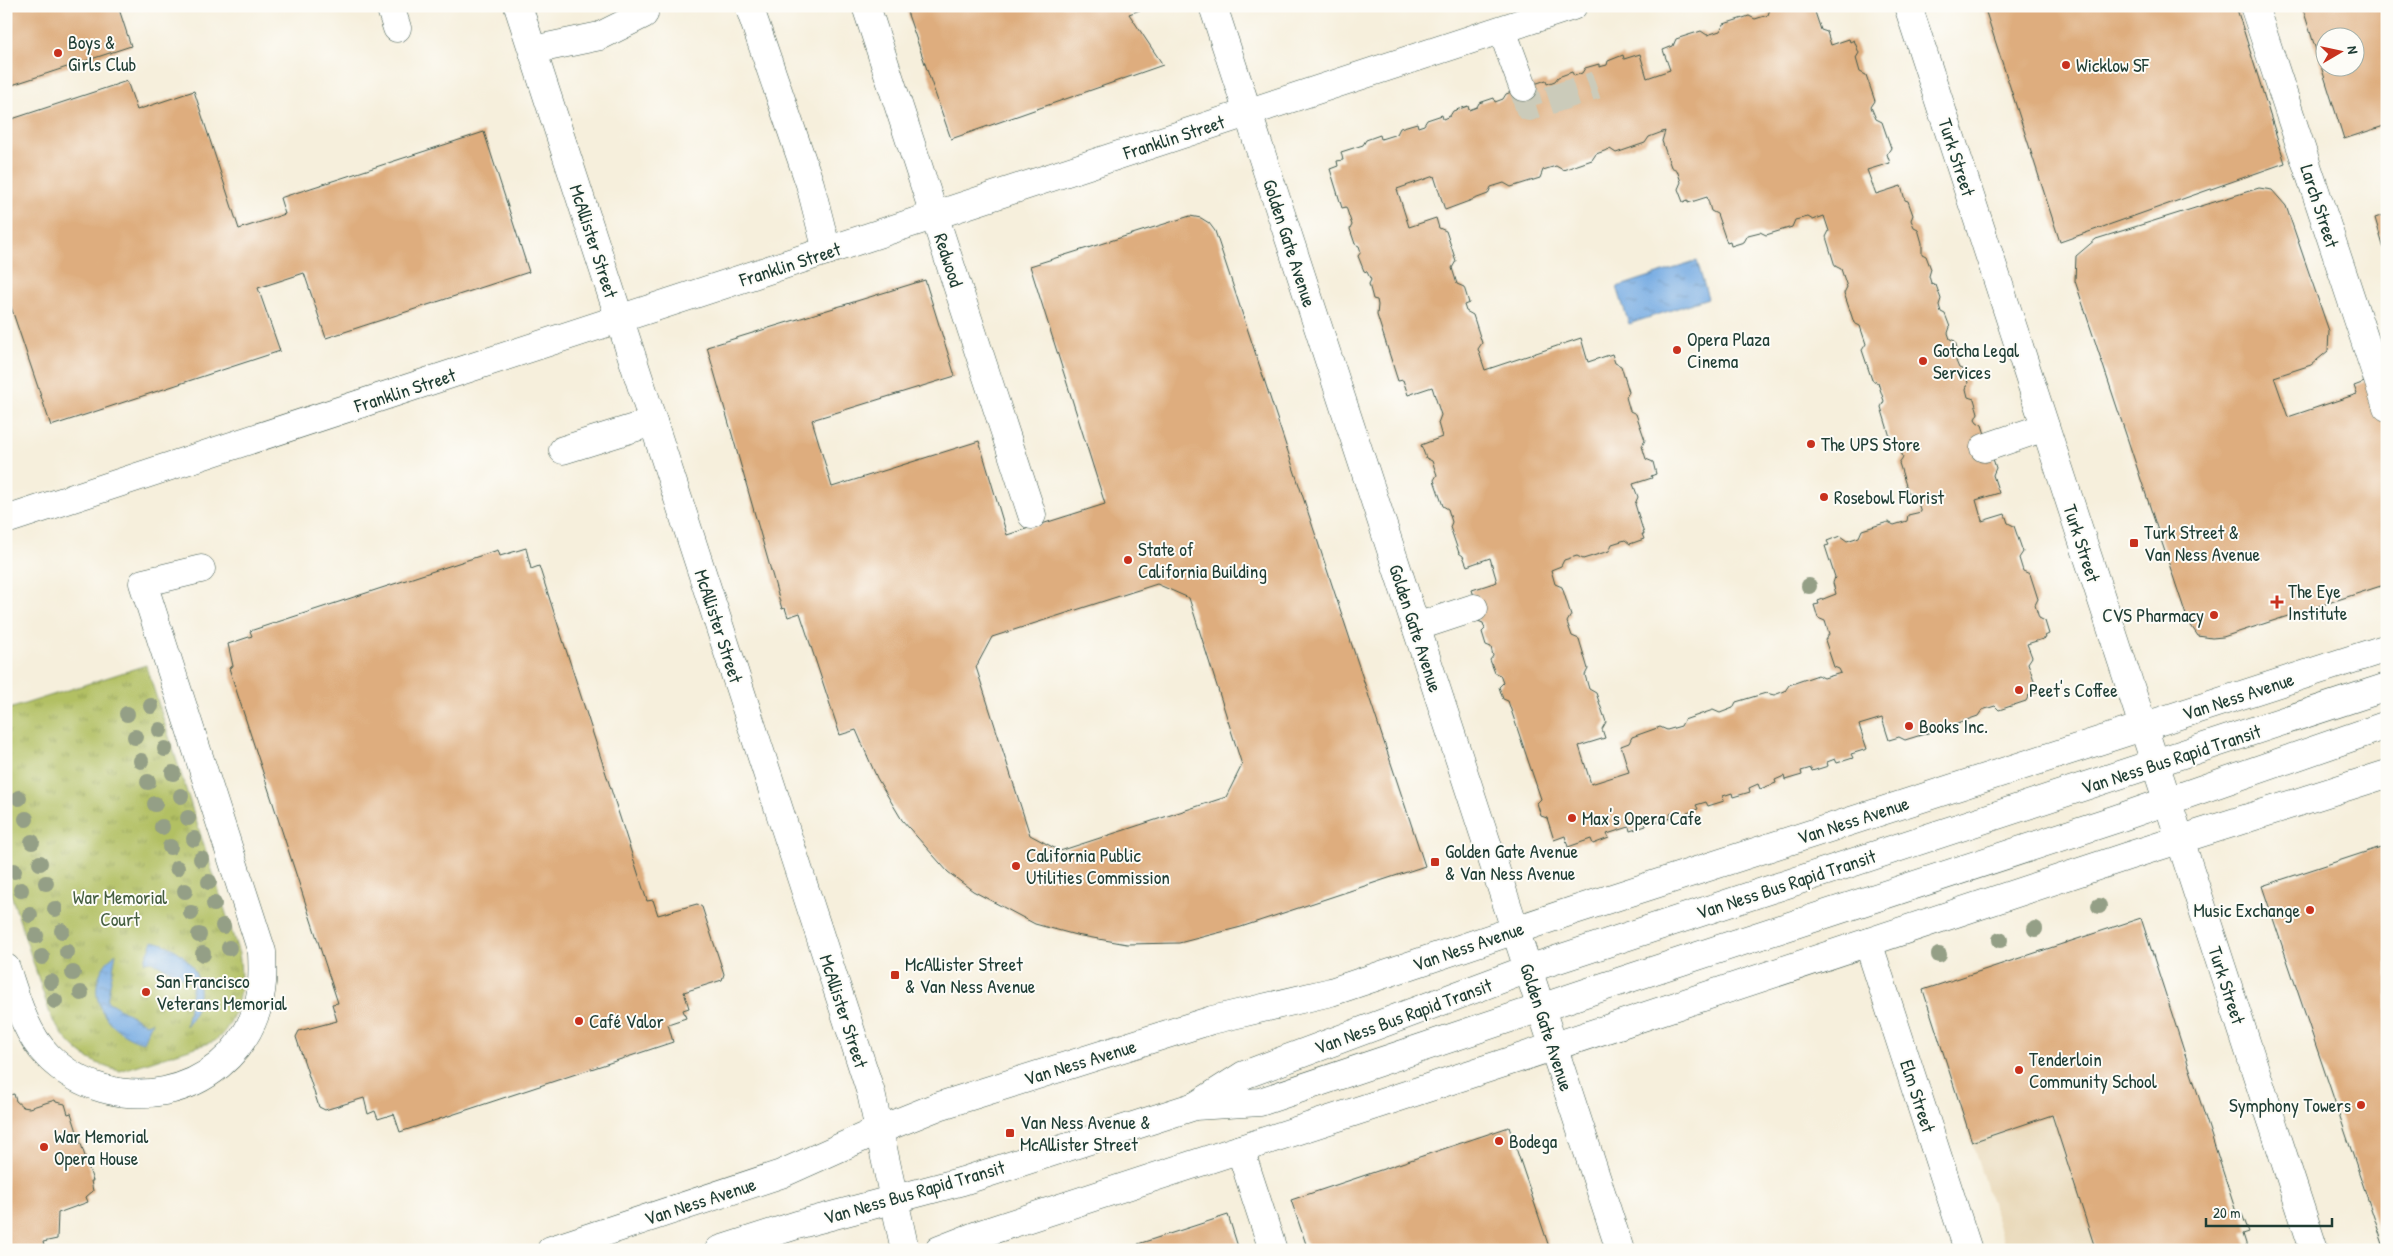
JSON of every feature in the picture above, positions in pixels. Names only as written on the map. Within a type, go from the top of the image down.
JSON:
[{"type":"main road","name":"McAllister Street","points":[[518,6],[871,1093],[905,1250]]},
{"type":"main road","points":[[533,50],[600,36],[644,14],[642,6]]},
{"type":"main road","points":[[749,6],[810,184],[828,251]]},
{"type":"main road","name":"Redwood","points":[[866,6],[1032,515]]},
{"type":"main road","name":"Golden Gate Avenue","points":[[1213,6],[1620,1250]]},
{"type":"main road","name":"Turk Street","points":[[1908,6],[2314,1250]]},
{"type":"main road","name":"Larch Street","points":[[2254,6],[2387,407]]},
{"type":"main road","name":"Franklin Street","points":[[6,520],[1502,30],[1563,8]]},
{"type":"main road","points":[[1502,30],[1523,87]]},
{"type":"main road","points":[[563,450],[653,422]]},
{"type":"main road","points":[[1984,448],[2045,427]]},
{"type":"main road","points":[[6,968],[28,1029],[47,1055],[70,1076],[99,1088],[127,1094],[153,1094],[176,1090],[203,1077],[223,1062],[243,1039],[256,1012],[263,981],[262,952],[143,584],[201,569]]},
{"type":"main road","points":[[1416,627],[1474,608]]},
{"type":"main road","name":"Van Ness Avenue","points":[[552,1250],[781,1174],[879,1130],[939,1106],[1193,1026],[1331,992],[1516,930],[2387,648]]},
{"type":"main road","name":"Van Ness Bus Rapid Transit","points":[[1195,1106],[1244,1075],[1528,969],[2387,687]]},
{"type":"main road","name":"Van Ness Bus Rapid Transit","points":[[719,1250],[797,1225],[963,1180],[1195,1106],[1260,1102],[2167,802],[2387,725]]},
{"type":"main road","points":[[939,1250],[990,1231],[1868,942],[2387,774]]},
{"type":"main road","name":"Elm Street","points":[[1868,942],[1968,1250]]},
{"type":"main road","points":[[1240,1149],[1273,1250]]},
{"type":"shaded area","name":"Tenderloin Community School","points":[[2049,948],[2113,1147],[2237,1215],[2242,1214],[2249,1232],[2243,1234],[2248,1250],[2006,1250],[1923,990]]},
{"type":"green space","name":"War Memorial Court","points":[[146,665],[239,954],[241,977],[238,1001],[230,1023],[215,1041],[120,1071],[98,1064],[71,1045],[51,1017],[6,879],[6,710]]},
{"type":"water","points":[[1697,261],[1708,298],[1629,324],[1617,287]]},
{"type":"water","points":[[153,941],[168,946],[180,953],[196,974],[199,986],[199,999],[194,1013],[186,1026],[193,983],[152,961],[144,962]]},
{"type":"water","points":[[116,953],[107,1001],[146,1024],[152,1022],[143,1042],[128,1036],[116,1028],[106,1017],[100,1005],[97,992],[98,979],[105,966]]},
{"type":"building","name":"Boys & Girls Club","points":[[6,6],[118,6],[131,46],[6,87]]},
{"type":"building","points":[[905,6],[1151,6],[1129,14],[1163,65],[951,139]]},
{"type":"building","points":[[1779,6],[1813,6],[1821,30],[1827,32],[1831,45],[1849,39],[1850,42],[1854,40],[1859,53],[1856,58],[1860,72],[1866,75],[1875,101],[1871,107],[1876,119],[1882,122],[1891,148],[1887,154],[1890,163],[1867,170],[1876,194],[1901,186],[1905,200],[1908,201],[1913,215],[1911,220],[1914,227],[1918,229],[1922,243],[1922,254],[1926,256],[1931,269],[1929,276],[1931,283],[1936,285],[1941,299],[1939,305],[1950,327],[1948,333],[1950,339],[1955,341],[1959,355],[1956,361],[1959,368],[1964,370],[1968,383],[1966,389],[1968,397],[1974,399],[1978,413],[1975,419],[1982,425],[1996,468],[1993,475],[1999,493],[1976,500],[1982,521],[2005,514],[2008,523],[2014,526],[2023,552],[2019,558],[2023,571],[2030,574],[2038,599],[2035,605],[2039,618],[2045,621],[2049,634],[2045,636],[2046,638],[2027,644],[2032,657],[2028,663],[2038,692],[2029,695],[2026,701],[1999,710],[1995,706],[1982,710],[1978,716],[1952,725],[1947,722],[1934,726],[1931,732],[1905,740],[1899,737],[1889,740],[1882,718],[1859,725],[1867,749],[1851,754],[1853,758],[1837,763],[1835,759],[1827,762],[1828,766],[1812,771],[1811,768],[1801,771],[1802,775],[1785,780],[1784,776],[1775,780],[1776,783],[1760,789],[1758,784],[1749,788],[1750,792],[1733,797],[1732,793],[1723,796],[1724,801],[1708,806],[1706,802],[1696,805],[1698,809],[1682,815],[1680,810],[1670,814],[1671,818],[1655,823],[1653,819],[1645,821],[1646,826],[1630,831],[1629,827],[1607,834],[1609,838],[1593,844],[1591,839],[1568,847],[1565,836],[1554,840],[1547,818],[1541,816],[1537,803],[1541,799],[1508,701],[1503,699],[1499,687],[1503,683],[1500,675],[1495,673],[1490,660],[1493,656],[1491,647],[1486,645],[1482,632],[1485,629],[1483,623],[1478,621],[1477,605],[1472,590],[1497,582],[1490,558],[1467,566],[1463,556],[1459,553],[1450,527],[1452,522],[1448,509],[1443,506],[1434,480],[1437,475],[1432,461],[1426,458],[1421,445],[1442,437],[1438,423],[1441,415],[1432,387],[1408,395],[1403,380],[1398,381],[1377,315],[1378,305],[1377,300],[1373,299],[1369,284],[1371,280],[1367,272],[1364,271],[1358,256],[1361,252],[1359,246],[1355,244],[1350,229],[1352,225],[1346,207],[1342,208],[1330,169],[1338,166],[1337,161],[1343,160],[1341,152],[1363,145],[1366,140],[1380,135],[1381,139],[1397,134],[1400,128],[1417,123],[1418,127],[1424,125],[1427,120],[1442,115],[1443,119],[1450,116],[1453,111],[1468,106],[1469,110],[1477,107],[1479,103],[1494,98],[1495,102],[1503,99],[1506,94],[1546,80],[1547,84],[1555,81],[1558,77],[1572,72],[1574,76],[1582,73],[1585,68],[1599,64],[1599,67],[1607,65],[1608,61],[1623,55],[1624,59],[1640,54],[1647,78],[1670,70],[1663,50],[1673,46],[1676,39],[1701,31],[1707,35],[1720,31],[1724,24],[1749,16],[1755,19],[1768,15],[1770,9]],"holes":[[[1665,131],[1662,141],[1671,167],[1677,170],[1681,182],[1678,189],[1683,202],[1688,200],[1688,203],[1707,197],[1711,211],[1717,214],[1727,243],[1730,242],[1731,246],[1744,242],[1748,235],[1760,232],[1766,235],[1792,227],[1795,220],[1808,217],[1813,220],[1824,216],[1829,231],[1826,237],[1835,266],[1841,269],[1847,287],[1844,293],[1854,323],[1860,326],[1866,344],[1862,350],[1872,380],[1878,383],[1884,401],[1881,407],[1890,437],[1896,439],[1903,457],[1899,463],[1908,492],[1915,495],[1921,512],[1908,515],[1907,521],[1894,525],[1888,522],[1862,530],[1859,537],[1847,541],[1840,536],[1827,541],[1829,545],[1825,546],[1835,577],[1833,583],[1836,594],[1818,601],[1819,604],[1814,605],[1818,618],[1825,621],[1829,634],[1825,640],[1834,667],[1839,669],[1841,673],[1824,678],[1818,675],[1789,685],[1785,691],[1774,695],[1766,693],[1736,702],[1733,708],[1720,713],[1713,710],[1684,720],[1681,726],[1667,730],[1660,727],[1632,737],[1629,743],[1621,746],[1629,772],[1591,784],[1579,746],[1605,738],[1602,729],[1606,722],[1596,693],[1589,689],[1585,675],[1588,669],[1579,639],[1572,636],[1567,622],[1571,615],[1562,587],[1555,584],[1551,570],[1561,566],[1564,560],[1577,556],[1583,559],[1609,551],[1612,544],[1625,540],[1630,544],[1644,539],[1635,504],[1638,497],[1633,484],[1652,478],[1651,476],[1656,474],[1653,462],[1646,459],[1642,446],[1645,440],[1636,414],[1630,411],[1626,397],[1629,392],[1621,366],[1615,363],[1612,354],[1588,362],[1581,338],[1485,370],[1478,349],[1482,343],[1473,315],[1466,311],[1464,305],[1469,303],[1464,287],[1457,284],[1452,268],[1456,261],[1446,231],[1439,228],[1436,218],[1409,227],[1397,189],[1434,176],[1445,210],[1488,194],[1491,187],[1504,183],[1511,187],[1540,178],[1543,170],[1556,166],[1563,170],[1592,160],[1596,154],[1610,149],[1616,153],[1645,143],[1649,137]]]},
{"type":"building","points":[[1984,6],[2236,6],[2285,163],[2060,242]]},
{"type":"building","points":[[2302,6],[2387,6],[2387,125],[2344,139],[2325,78],[2366,78],[2366,28],[2316,28],[2316,50]]},
{"type":"building","points":[[127,81],[137,110],[194,91],[239,229],[285,214],[280,198],[484,132],[529,272],[326,338],[304,273],[258,288],[280,351],[51,426],[6,292],[6,121]]},
{"type":"building","points":[[2259,188],[2272,190],[2286,206],[2329,331],[2328,351],[2311,365],[2274,377],[2288,417],[2357,394],[2354,386],[2370,380],[2387,429],[2387,584],[2223,637],[2212,638],[2198,636],[2188,621],[2075,281],[2076,256],[2096,239]]},
{"type":"building","points":[[2387,214],[2387,256],[2386,256],[2375,218]]},
{"type":"building","name":"State of California Building","points":[[1190,216],[1201,218],[1209,223],[1215,231],[1425,866],[1241,927],[1179,943],[1127,944],[1076,935],[1035,924],[973,891],[948,872],[902,820],[877,778],[856,730],[840,735],[800,613],[788,617],[785,608],[782,609],[707,347],[925,280],[955,376],[812,420],[832,487],[979,441],[1007,535],[1105,504],[1030,266]],"holes":[[[1157,584],[1189,598],[1242,765],[1226,797],[1060,851],[1030,835],[976,667],[992,637]]]},
{"type":"building","points":[[526,548],[531,569],[539,566],[647,901],[653,900],[658,915],[697,904],[702,907],[724,974],[722,980],[684,992],[689,1008],[683,1010],[686,1018],[668,1024],[673,1042],[400,1132],[394,1114],[378,1119],[375,1111],[368,1114],[364,1098],[325,1110],[319,1107],[296,1037],[299,1031],[337,1021],[332,1004],[338,1003],[229,668],[233,666],[228,644],[252,636],[250,631],[498,550],[500,556]]},
{"type":"building","points":[[2387,845],[2387,1250],[2385,1250],[2262,886]]},
{"type":"building","name":"Tenderloin Community School","points":[[2141,918],[2237,1215],[2242,1214],[2249,1232],[2243,1234],[2248,1250],[2092,1250],[2095,1248],[2052,1115],[1972,1142],[1923,990]]},
{"type":"building","name":"War Memorial Opera House","points":[[6,1088],[9,1095],[14,1094],[16,1101],[23,1107],[29,1108],[55,1100],[65,1104],[68,1114],[71,1113],[93,1181],[91,1181],[93,1191],[86,1197],[88,1202],[58,1213],[57,1239],[43,1242],[45,1250],[6,1250]]},
{"type":"building","points":[[1509,1127],[1550,1250],[1308,1250],[1291,1200]]},
{"type":"building","points":[[1228,1215],[1239,1250],[1140,1250],[1138,1244]]},
{"type":"tunnel","points":[[1523,87],[1529,107],[1596,85]]},
{"type":"place","name":"Boys & Girls Club","points":[[58,53]]},
{"type":"place","name":"Wicklow SF","points":[[2066,65]]},
{"type":"place","name":"Opera Plaza Cinema","points":[[1677,350]]},
{"type":"place","name":"Gotcha Legal Services","points":[[1923,361]]},
{"type":"place","name":"The UPS Store","points":[[1811,444]]},
{"type":"place","name":"Rosebowl Florist","points":[[1824,497]]},
{"type":"place","name":"Turk Street & Van Ness Avenue","points":[[2134,543]]},
{"type":"place","name":"State of California Building","points":[[1128,560]]},
{"type":"place","name":"The Eye Institute","points":[[2277,602]]},
{"type":"place","name":"CVS Pharmacy","points":[[2214,615]]},
{"type":"place","name":"Peet's Coffee","points":[[2019,690]]},
{"type":"place","name":"Books Inc.","points":[[1909,726]]},
{"type":"place","name":"Max's Opera Cafe","points":[[1572,818]]},
{"type":"place","name":"Golden Gate Avenue & Van Ness Avenue","points":[[1435,862]]},
{"type":"place","name":"California Public Utilities Commission","points":[[1016,866]]},
{"type":"place","name":"Music Exchange","points":[[2310,910]]},
{"type":"place","name":"McAllister Street & Van Ness Avenue","points":[[895,975]]},
{"type":"place","name":"San Francisco Veterans Memorial","points":[[146,992]]},
{"type":"place","name":"Café Valor","points":[[579,1021]]},
{"type":"place","name":"Tenderloin Community School","points":[[2019,1070]]},
{"type":"place","name":"Symphony Towers","points":[[2361,1105]]},
{"type":"place","name":"Van Ness Avenue & McAllister Street","points":[[1010,1133]]},
{"type":"place","name":"Bodega","points":[[1499,1141]]},
{"type":"place","name":"War Memorial Opera House","points":[[44,1147]]}]
